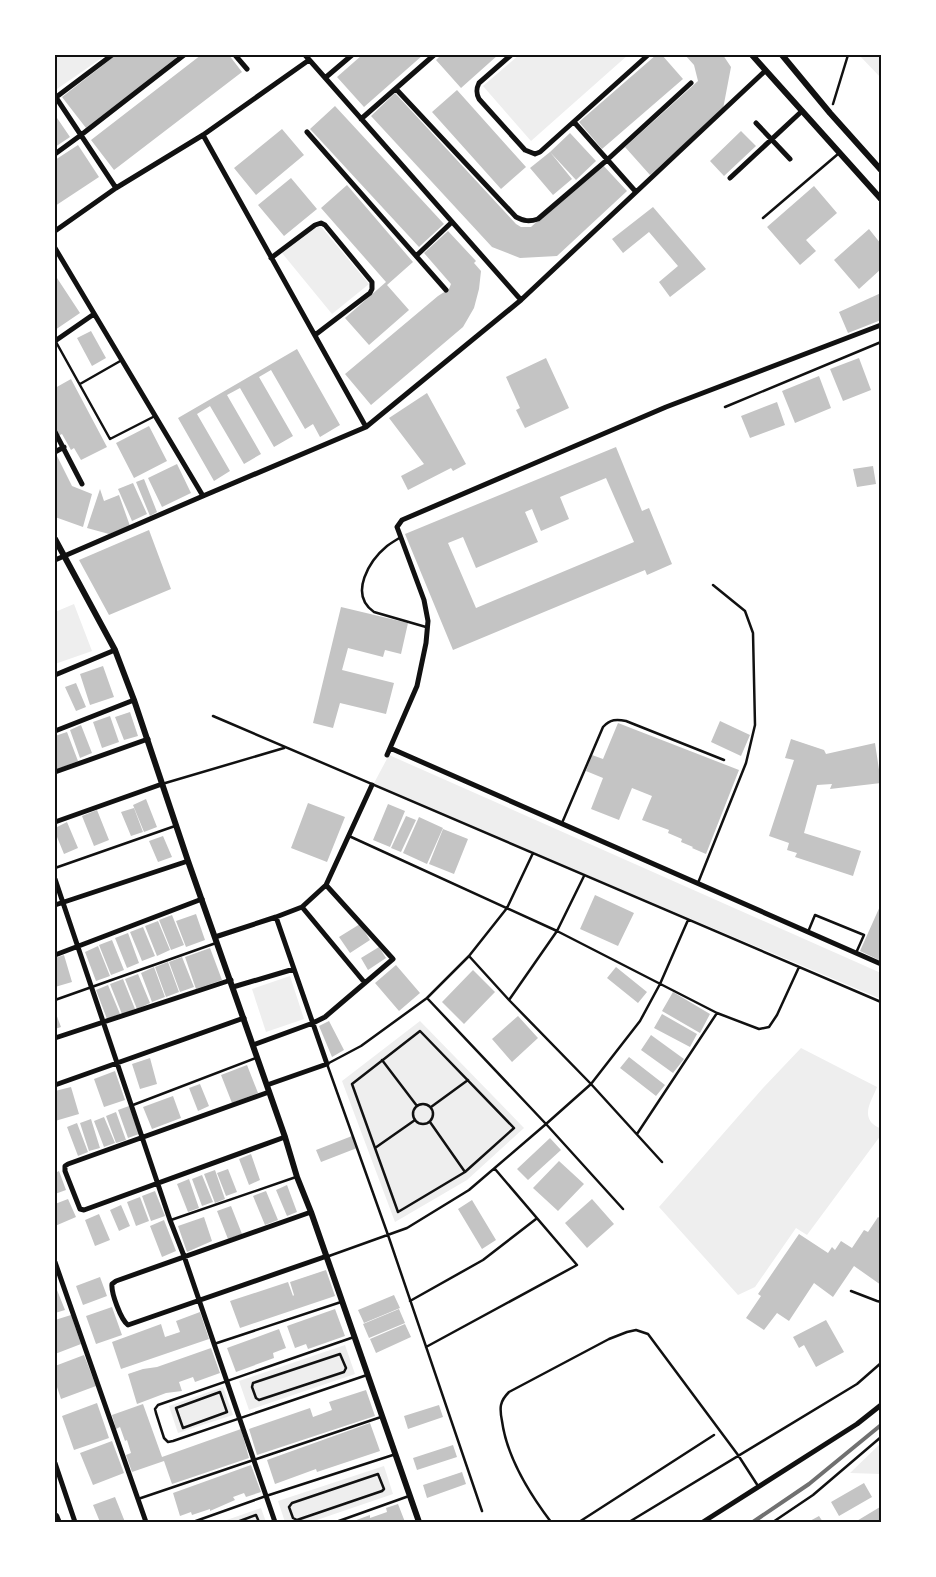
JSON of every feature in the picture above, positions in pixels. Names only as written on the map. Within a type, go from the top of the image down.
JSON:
[{"type":"main road","points":[[55,1518],[57,1522]]},
{"type":"street","points":[[112,55],[55,97],[116,188]]},
{"type":"street","points":[[55,154],[184,55]]},
{"type":"street","points":[[235,55],[247,69]]},
{"type":"street","points":[[305,55],[521,300]]},
{"type":"street","points":[[325,78],[352,55]]},
{"type":"street","points":[[361,119],[434,55]]},
{"type":"street","points":[[510,55],[479,83],[476,89],[477,94],[479,99],[525,150],[535,154],[540,152],[648,55]]},
{"type":"street","points":[[752,55],[765,72],[881,199]]},
{"type":"street","points":[[782,55],[881,170]]},
{"type":"street","points":[[55,231],[116,188],[203,135],[309,60]]},
{"type":"street","points":[[55,560],[366,427],[521,300],[765,72]]},
{"type":"street","points":[[396,89],[516,217],[523,221],[531,222],[538,219],[607,160],[691,83]]},
{"type":"street","points":[[730,178],[802,111]]},
{"type":"street","points":[[574,122],[636,192]]},
{"type":"street","points":[[756,123],[790,159]]},
{"type":"street","points":[[307,132],[446,290]]},
{"type":"street","points":[[203,135],[366,427]]},
{"type":"street","points":[[416,256],[452,222]]},
{"type":"street","points":[[271,258],[315,225],[321,223],[325,225],[372,282],[370,293],[315,335]]},
{"type":"street","points":[[55,248],[203,496]]},
{"type":"street","points":[[55,341],[94,314]]},
{"type":"street","points":[[387,754],[416,686],[426,643],[428,621],[424,600],[397,527],[402,520],[666,407],[881,325]]},
{"type":"street","points":[[55,432],[82,484]]},
{"type":"street","points":[[55,452],[64,448]]},
{"type":"street","points":[[55,539],[115,650],[134,700],[188,861],[285,1137],[297,1177],[312,1212],[419,1522]]},
{"type":"street","points":[[55,675],[115,650]]},
{"type":"street","points":[[55,731],[134,700]]},
{"type":"street","points":[[55,772],[148,739]]},
{"type":"street","points":[[390,748],[881,964]]},
{"type":"street","points":[[55,822],[162,784]]},
{"type":"street","points":[[216,940],[302,907],[326,885],[372,785]]},
{"type":"street","points":[[55,905],[188,861]]},
{"type":"street","points":[[55,879],[170,1220],[275,1522]]},
{"type":"street","points":[[253,1045],[312,1023],[325,1016],[393,959],[326,885]]},
{"type":"street","points":[[55,954],[202,899]]},
{"type":"street","points":[[302,907],[365,983]]},
{"type":"street","points":[[276,917],[327,1064],[268,1089],[68,1164],[65,1166],[65,1171],[82,1210],[285,1137]]},
{"type":"street","points":[[55,1038],[232,984],[294,969]]},
{"type":"street","points":[[55,1085],[244,1018]]},
{"type":"street","points":[[312,1212],[116,1281],[112,1284],[112,1290],[123,1321],[128,1325],[327,1256]]},
{"type":"street","points":[[55,1262],[146,1522]]},
{"type":"street","points":[[703,1522],[857,1424],[881,1405]]},
{"type":"street","points":[[55,1463],[76,1522]]},
{"type":"lane","points":[[762,218],[839,153]]},
{"type":"lane","points":[[55,341],[110,439],[155,416]]},
{"type":"lane","points":[[725,407],[881,342]]},
{"type":"lane","points":[[80,384],[122,360]]},
{"type":"lane","points":[[400,537],[386,547],[367,571],[362,584],[363,597],[369,608],[374,612],[427,627]]},
{"type":"lane","points":[[698,883],[746,763],[755,725],[753,633],[745,611],[713,585]]},
{"type":"lane","points":[[213,716],[881,1002]]},
{"type":"lane","points":[[562,823],[603,727],[607,722],[618,720],[626,722],[724,760]]},
{"type":"lane","points":[[162,784],[285,747]]},
{"type":"lane","points":[[55,868],[176,826]]},
{"type":"lane","points":[[350,836],[557,931],[717,1013],[759,1029],[769,1027],[777,1015],[799,967]]},
{"type":"lane","points":[[482,1511],[388,1235],[327,1064],[361,1046],[427,998],[469,956],[507,908],[533,854]]},
{"type":"lane","points":[[509,1000],[557,931],[585,876]]},
{"type":"lane","points":[[808,932],[815,915],[864,935],[856,953]]},
{"type":"lane","points":[[327,1256],[407,1228],[469,1190],[591,1084],[640,1021],[660,984],[688,920]]},
{"type":"lane","points":[[55,1000],[216,940]]},
{"type":"lane","points":[[469,956],[591,1084],[662,1162]]},
{"type":"lane","points":[[427,998],[623,1209]]},
{"type":"lane","points":[[637,1134],[717,1013]]},
{"type":"lane","points":[[132,1106],[258,1058]]},
{"type":"lane","points":[[426,1347],[577,1265],[494,1168]]},
{"type":"lane","points":[[170,1220],[297,1177]]},
{"type":"lane","points":[[410,1301],[482,1260],[536,1219]]},
{"type":"lane","points":[[851,1291],[881,1302]]},
{"type":"lane","points":[[214,1344],[343,1301]]},
{"type":"lane","points":[[552,1522],[540,1508],[526,1485],[509,1450],[503,1430],[501,1405],[509,1392],[609,1339],[636,1330],[648,1334],[720,1431],[759,1488]]},
{"type":"lane","points":[[355,1336],[158,1405],[156,1413],[164,1438],[168,1442],[173,1441],[368,1374]]},
{"type":"lane","points":[[629,1522],[856,1384],[881,1363]]},
{"type":"lane","points":[[138,1499],[383,1416]]},
{"type":"lane","points":[[193,1522],[396,1454]]},
{"type":"lane","points":[[336,1522],[410,1495]]},
{"type":"path","points":[[830,113],[848,55]]},
{"type":"path","points":[[420,1031],[514,1128],[465,1172],[398,1212],[352,1084],[382,1060],[420,1031]]},
{"type":"path","points":[[382,1060],[417,1106]]},
{"type":"path","points":[[431,1107],[468,1080]]},
{"type":"path","points":[[430,1122],[422,1124],[415,1120],[413,1112],[417,1106],[424,1104],[431,1107]]},
{"type":"path","points":[[430,1122],[433,1115],[431,1107]]},
{"type":"path","points":[[375,1149],[415,1120]]},
{"type":"path","points":[[430,1122],[465,1172]]},
{"type":"path","points":[[340,1354],[346,1368],[344,1372],[259,1400],[256,1398],[252,1386],[253,1383],[340,1354]]},
{"type":"path","points":[[220,1392],[227,1412],[183,1428],[176,1410],[178,1406],[220,1392]]},
{"type":"path","points":[[579,1522],[720,1431]]},
{"type":"path","points":[[772,1522],[813,1495],[881,1437]]},
{"type":"path","points":[[378,1474],[384,1488],[382,1492],[297,1520],[294,1518],[290,1506],[292,1503],[378,1474]]},
{"type":"path","points":[[237,1522],[256,1515],[259,1522]]},
{"type":"shaded area","points":[[55,55],[106,55],[57,89],[55,87]]},
{"type":"shaded area","points":[[519,55],[628,55],[531,141],[483,86]]},
{"type":"shaded area","points":[[859,55],[881,55],[881,78]]},
{"type":"shaded area","points":[[318,223],[369,284],[332,314],[282,253]]},
{"type":"shaded area","points":[[74,604],[92,651],[55,664],[55,612]]},
{"type":"shaded area","points":[[389,755],[881,973],[881,999],[373,785]]},
{"type":"shaded area","points":[[290,976],[304,1019],[266,1032],[252,989]]},
{"type":"shaded area","points":[[420,1021],[524,1128],[467,1180],[395,1222],[342,1081]]},
{"type":"shaded area","points":[[801,1048],[877,1087],[868,1113],[872,1123],[881,1129],[881,1135],[807,1235],[796,1228],[755,1287],[738,1295],[659,1207],[763,1088]]},
{"type":"shaded area","points":[[345,1345],[355,1374],[249,1410],[239,1381]]},
{"type":"shaded area","points":[[223,1387],[233,1415],[178,1433],[169,1406]]},
{"type":"shaded area","points":[[881,1443],[881,1474],[850,1473]]},
{"type":"shaded area","points":[[384,1466],[393,1494],[311,1522],[285,1522],[278,1501]]},
{"type":"shaded area","points":[[261,1508],[266,1522],[221,1522]]},
{"type":"building","points":[[116,55],[174,55],[176,58],[86,128],[62,97]]},
{"type":"building","points":[[201,55],[229,55],[242,72],[114,170],[91,140]]},
{"type":"building","points":[[362,55],[423,55],[364,107],[337,77]]},
{"type":"building","points":[[441,55],[498,55],[461,88],[436,60]]},
{"type":"building","points":[[656,55],[662,55],[683,79],[602,149],[579,122]]},
{"type":"building","points":[[685,55],[723,55],[731,67],[723,109],[650,175],[625,147],[698,81],[694,65]]},
{"type":"building","points":[[457,90],[526,167],[501,189],[432,112]]},
{"type":"building","points":[[395,93],[516,224],[521,227],[531,227],[601,163],[627,191],[557,256],[520,258],[492,247],[371,116]]},
{"type":"building","points":[[335,106],[444,224],[419,247],[310,129]]},
{"type":"building","points":[[55,115],[70,137],[55,147]]},
{"type":"building","points":[[282,129],[304,155],[256,195],[234,168]]},
{"type":"building","points":[[741,131],[756,146],[724,176],[710,161]]},
{"type":"building","points":[[570,133],[596,161],[576,180],[550,152]]},
{"type":"building","points":[[78,145],[99,177],[55,206],[55,160]]},
{"type":"building","points":[[550,152],[572,179],[553,195],[530,168]]},
{"type":"building","points":[[291,178],[317,209],[284,236],[258,205]]},
{"type":"building","points":[[347,185],[413,262],[387,285],[409,310],[369,345],[345,318],[386,282],[321,208]]},
{"type":"building","points":[[814,186],[837,213],[806,240],[816,251],[800,265],[767,227]]},
{"type":"building","points":[[653,207],[706,269],[670,297],[659,282],[678,266],[649,232],[623,253],[612,239]]},
{"type":"building","points":[[869,229],[881,244],[881,269],[859,289],[834,260]]},
{"type":"building","points":[[448,231],[476,261],[474,263],[481,271],[474,308],[463,327],[371,405],[345,374],[438,296],[449,289],[451,284],[424,253]]},
{"type":"building","points":[[57,278],[80,313],[55,330],[55,280]]},
{"type":"building","points":[[881,293],[881,320],[848,333],[839,312]]},
{"type":"building","points":[[91,331],[106,358],[92,366],[77,338]]},
{"type":"building","points":[[297,349],[340,425],[320,437],[313,424],[305,429],[271,370],[259,377],[293,436],[274,447],[240,388],[227,395],[261,454],[244,464],[210,406],[197,414],[230,471],[214,481],[178,418]]},
{"type":"building","points":[[546,358],[569,408],[525,428],[516,410],[520,408],[506,377]]},
{"type":"building","points":[[859,358],[871,390],[843,401],[830,369]]},
{"type":"building","points":[[819,376],[831,408],[795,423],[782,391]]},
{"type":"building","points":[[71,379],[107,447],[81,460],[74,448],[71,450],[62,434],[58,436],[55,431],[55,388]]},
{"type":"building","points":[[427,393],[466,464],[453,471],[451,468],[408,490],[401,476],[424,464],[389,418]]},
{"type":"building","points":[[777,402],[785,425],[750,438],[741,416]]},
{"type":"building","points":[[149,426],[167,461],[134,478],[116,443]]},
{"type":"building","points":[[616,447],[642,511],[649,508],[672,564],[647,575],[645,570],[453,650],[405,534]],"holes":[[[606,478],[634,542],[476,608],[448,543],[463,537],[476,568],[538,542],[525,512],[532,509],[541,531],[569,519],[560,497]]]},
{"type":"building","points":[[57,456],[72,486],[92,494],[83,527],[55,517],[55,457]]},
{"type":"building","points":[[177,464],[191,493],[162,507],[148,478]]},
{"type":"building","points":[[873,466],[876,484],[857,487],[853,469]]},
{"type":"building","points":[[144,479],[157,512],[150,516],[136,482]]},
{"type":"building","points":[[133,483],[147,514],[132,521],[118,489]]},
{"type":"building","points":[[100,489],[104,501],[119,495],[130,526],[109,534],[87,528]]},
{"type":"building","points":[[149,530],[171,589],[109,615],[79,560]]},
{"type":"building","points":[[341,607],[408,623],[401,654],[385,650],[383,657],[348,648],[342,670],[394,683],[386,714],[340,703],[333,728],[313,723]]},
{"type":"building","points":[[103,666],[114,697],[90,705],[80,674]]},
{"type":"building","points":[[76,683],[86,707],[76,711],[65,687]]},
{"type":"building","points":[[130,712],[138,736],[124,740],[115,717]]},
{"type":"building","points":[[110,716],[119,742],[102,748],[93,722]]},
{"type":"building","points":[[720,721],[750,735],[741,756],[711,742]]},
{"type":"building","points":[[618,723],[739,770],[706,854],[681,842],[682,839],[668,833],[669,830],[642,820],[652,796],[632,788],[619,820],[591,809],[603,778],[586,771],[592,755],[603,759]]},
{"type":"building","points":[[81,725],[92,753],[80,758],[70,730]]},
{"type":"building","points":[[67,732],[78,761],[55,770],[55,736]]},
{"type":"building","points":[[791,739],[824,750],[826,754],[875,743],[881,783],[830,789],[832,784],[817,785],[804,833],[861,851],[853,876],[795,857],[797,853],[787,850],[789,843],[769,836],[794,760],[785,758]]},
{"type":"building","points":[[146,799],[157,827],[144,832],[133,805]]},
{"type":"building","points":[[308,803],[345,817],[327,862],[291,848]]},
{"type":"building","points":[[388,804],[405,811],[390,847],[373,840]]},
{"type":"building","points":[[134,808],[143,832],[131,836],[121,812]]},
{"type":"building","points":[[97,810],[109,840],[94,846],[82,816]]},
{"type":"building","points":[[406,816],[416,820],[401,852],[391,848]]},
{"type":"building","points":[[419,817],[443,828],[427,864],[403,853]]},
{"type":"building","points":[[67,822],[78,848],[64,854],[55,828]]},
{"type":"building","points":[[443,829],[468,839],[454,874],[429,864]]},
{"type":"building","points":[[163,836],[172,857],[158,862],[149,841]]},
{"type":"building","points":[[595,895],[634,913],[618,946],[580,929]]},
{"type":"building","points":[[881,904],[881,961],[860,951]]},
{"type":"building","points":[[196,914],[205,940],[186,947],[176,921]]},
{"type":"building","points":[[172,915],[184,945],[171,950],[159,920]]},
{"type":"building","points":[[158,921],[170,950],[157,956],[145,926]]},
{"type":"building","points":[[360,924],[370,940],[350,953],[339,937]]},
{"type":"building","points":[[143,927],[155,956],[142,961],[130,932]]},
{"type":"building","points":[[128,933],[139,963],[127,968],[115,938]]},
{"type":"building","points":[[112,940],[124,970],[111,975],[99,945]]},
{"type":"building","points":[[98,946],[110,976],[96,981],[85,952]]},
{"type":"building","points":[[379,947],[386,958],[368,970],[361,958]]},
{"type":"building","points":[[210,948],[222,980],[196,989],[185,957]]},
{"type":"building","points":[[64,955],[72,982],[55,987],[55,958]]},
{"type":"building","points":[[182,957],[194,987],[180,992],[169,962]]},
{"type":"building","points":[[168,962],[179,992],[166,997],[155,967]]},
{"type":"building","points":[[396,965],[420,993],[399,1011],[375,983]]},
{"type":"building","points":[[154,967],[165,997],[152,1002],[141,973]]},
{"type":"building","points":[[616,967],[647,992],[638,1003],[607,978]]},
{"type":"building","points":[[473,970],[495,992],[464,1024],[442,1002]]},
{"type":"building","points":[[138,974],[150,1003],[137,1009],[125,979]]},
{"type":"building","points":[[123,979],[135,1009],[122,1014],[110,984]]},
{"type":"building","points":[[108,985],[120,1014],[107,1019],[96,990]]},
{"type":"building","points":[[673,992],[710,1014],[700,1033],[662,1011]]},
{"type":"building","points":[[55,1011],[61,1027],[55,1029]]},
{"type":"building","points":[[662,1014],[697,1034],[690,1047],[654,1028]]},
{"type":"building","points":[[518,1016],[538,1038],[512,1062],[492,1039]]},
{"type":"building","points":[[329,1021],[344,1050],[332,1057],[319,1026]]},
{"type":"building","points":[[651,1035],[684,1059],[673,1073],[641,1050]]},
{"type":"building","points":[[629,1057],[665,1085],[656,1096],[620,1068]]},
{"type":"building","points":[[150,1058],[157,1084],[140,1089],[132,1064]]},
{"type":"building","points":[[247,1065],[258,1093],[232,1103],[221,1075]]},
{"type":"building","points":[[115,1071],[125,1100],[104,1107],[94,1079]]},
{"type":"building","points":[[200,1084],[209,1106],[198,1111],[189,1088]]},
{"type":"building","points":[[71,1087],[79,1114],[55,1121],[55,1091]]},
{"type":"building","points":[[173,1096],[181,1118],[152,1129],[143,1107]]},
{"type":"building","points":[[129,1106],[139,1134],[128,1138],[118,1110]]},
{"type":"building","points":[[116,1112],[126,1140],[116,1143],[106,1116]]},
{"type":"building","points":[[104,1117],[115,1143],[104,1147],[94,1121]]},
{"type":"building","points":[[91,1119],[100,1148],[89,1151],[80,1123]]},
{"type":"building","points":[[77,1123],[88,1152],[78,1156],[67,1127]]},
{"type":"building","points":[[352,1136],[357,1148],[321,1162],[316,1150]]},
{"type":"building","points":[[550,1138],[561,1150],[528,1180],[517,1169]]},
{"type":"building","points":[[251,1154],[260,1180],[249,1185],[239,1159]]},
{"type":"building","points":[[559,1161],[584,1184],[558,1211],[533,1188]]},
{"type":"building","points":[[228,1169],[237,1192],[226,1196],[217,1173]]},
{"type":"building","points":[[215,1170],[225,1199],[215,1203],[204,1174]]},
{"type":"building","points":[[59,1171],[66,1190],[55,1194],[55,1173]]},
{"type":"building","points":[[202,1175],[213,1202],[202,1206],[192,1179]]},
{"type":"building","points":[[189,1179],[199,1208],[188,1212],[177,1184]]},
{"type":"building","points":[[287,1185],[297,1212],[287,1216],[276,1190]]},
{"type":"building","points":[[155,1191],[165,1216],[151,1221],[142,1196]]},
{"type":"building","points":[[266,1191],[278,1220],[265,1225],[253,1196]]},
{"type":"building","points":[[140,1197],[149,1221],[136,1226],[127,1202]]},
{"type":"building","points":[[68,1199],[76,1217],[55,1226],[55,1204]]},
{"type":"building","points":[[592,1199],[614,1224],[587,1248],[565,1223]]},
{"type":"building","points":[[472,1200],[496,1240],[482,1249],[458,1209]]},
{"type":"building","points":[[121,1205],[130,1226],[119,1231],[110,1210]]},
{"type":"building","points":[[231,1206],[242,1234],[228,1239],[217,1211]]},
{"type":"building","points":[[99,1214],[110,1240],[95,1246],[85,1220]]},
{"type":"building","points":[[204,1217],[212,1241],[187,1252],[178,1226]]},
{"type":"building","points":[[878,1217],[881,1219],[881,1285],[854,1266],[833,1297],[814,1283],[789,1321],[777,1313],[764,1330],[746,1318],[761,1296],[758,1294],[799,1234],[828,1253],[832,1247],[835,1250],[841,1241],[852,1248],[864,1230],[868,1232]]},
{"type":"building","points":[[164,1220],[176,1251],[162,1257],[150,1226]]},
{"type":"building","points":[[326,1270],[335,1296],[240,1328],[230,1301],[288,1282],[293,1296],[290,1282]]},
{"type":"building","points":[[100,1277],[107,1296],[83,1305],[76,1286]]},
{"type":"building","points":[[55,1285],[65,1310],[55,1313]]},
{"type":"building","points":[[394,1295],[400,1308],[364,1323],[358,1310]]},
{"type":"building","points":[[112,1307],[122,1335],[96,1344],[86,1316]]},
{"type":"building","points":[[335,1309],[345,1336],[308,1349],[306,1344],[295,1348],[287,1326]]},
{"type":"building","points":[[399,1309],[405,1323],[369,1338],[363,1324]]},
{"type":"building","points":[[200,1312],[209,1339],[121,1369],[112,1342],[161,1324],[165,1337],[180,1332],[176,1321]]},
{"type":"building","points":[[71,1315],[81,1344],[55,1354],[55,1320]]},
{"type":"building","points":[[826,1320],[844,1352],[816,1367],[804,1345],[799,1348],[793,1337]]},
{"type":"building","points":[[405,1324],[411,1337],[376,1353],[370,1339]]},
{"type":"building","points":[[279,1329],[286,1348],[273,1353],[274,1358],[236,1372],[227,1348]]},
{"type":"building","points":[[211,1348],[220,1373],[195,1382],[193,1377],[179,1382],[182,1391],[166,1393],[137,1404],[128,1374],[157,1367]]},
{"type":"building","points":[[84,1355],[96,1386],[61,1399],[55,1381],[55,1366]]},
{"type":"building","points":[[366,1390],[375,1416],[257,1455],[249,1429],[310,1408],[313,1417],[332,1410],[329,1402]]},
{"type":"building","points":[[97,1403],[109,1438],[74,1450],[62,1416]]},
{"type":"building","points":[[143,1404],[162,1457],[241,1429],[249,1458],[172,1484],[164,1461],[132,1472],[126,1455],[131,1453],[127,1440],[125,1441],[120,1427],[116,1429],[112,1415]]},
{"type":"building","points":[[439,1405],[443,1417],[408,1429],[404,1416]]},
{"type":"building","points":[[370,1423],[380,1451],[317,1472],[316,1469],[275,1484],[267,1460]]},
{"type":"building","points":[[112,1441],[124,1473],[93,1485],[80,1453]]},
{"type":"building","points":[[453,1445],[457,1457],[417,1470],[413,1458]]},
{"type":"building","points":[[251,1465],[261,1492],[246,1497],[244,1493],[233,1497],[235,1500],[210,1511],[210,1509],[192,1515],[191,1512],[180,1516],[173,1493]]},
{"type":"building","points":[[462,1472],[466,1484],[427,1498],[423,1485]]},
{"type":"building","points":[[864,1483],[872,1497],[839,1516],[831,1502]]},
{"type":"building","points":[[115,1497],[125,1522],[100,1522],[93,1505]]},
{"type":"building","points":[[398,1504],[405,1522],[351,1522],[370,1515],[370,1518],[387,1512],[386,1508]]},
{"type":"building","points":[[880,1507],[881,1522],[855,1522]]},
{"type":"building","points":[[819,1516],[823,1522],[808,1522]]},
{"type":"railway","points":[[753,1522],[809,1484],[881,1425]]}]
